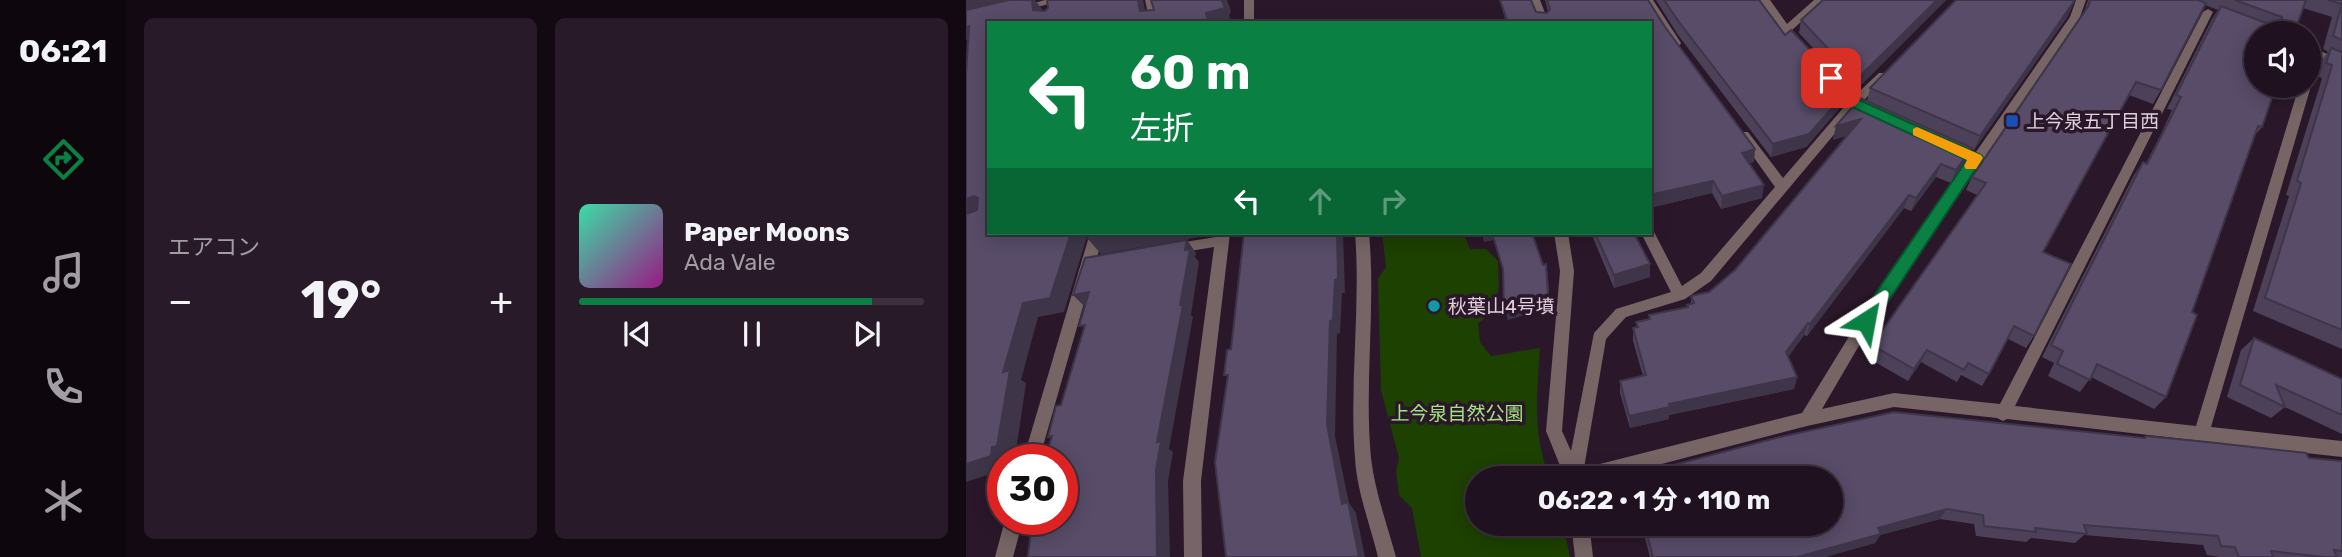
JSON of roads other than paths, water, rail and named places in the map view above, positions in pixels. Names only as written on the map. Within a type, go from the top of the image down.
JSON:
[{"type":"street","points":[[1150,0],[1155,21]]},
{"type":"street","points":[[1249,0],[1249,21]]},
{"type":"street","points":[[1535,0],[1543,21]]},
{"type":"street","points":[[1648,0],[1687,59]]},
{"type":"street","points":[[1765,0],[1786,30],[1812,58]]},
{"type":"street","points":[[1786,30],[1820,0]]},
{"type":"street","points":[[1807,419],[1970,156],[2074,17],[2081,0]]},
{"type":"street","points":[[1013,10],[1052,5]]},
{"type":"street","points":[[2003,414],[2208,12]]},
{"type":"street","points":[[2321,54],[2342,64]]},
{"type":"street","points":[[1576,466],[1599,337],[1621,313],[1680,295],[1706,277],[1856,102],[1893,66]]},
{"type":"street","points":[[2202,432],[2301,98]]},
{"type":"street","points":[[1735,123],[1783,188]]},
{"type":"street","points":[[1036,444],[1094,262],[1097,235]]},
{"type":"street","points":[[1362,235],[1367,269],[1361,416],[1364,462],[1387,557]]},
{"type":"street","points":[[1561,235],[1567,271],[1554,431],[1569,466]]},
{"type":"street","points":[[1649,235],[1680,295]]},
{"type":"street","points":[[1155,252],[1222,237],[1192,481],[1193,557]]},
{"type":"street","points":[[1621,466],[1894,400],[2342,449]]},
{"type":"street","points":[[1004,557],[1010,535]]},
{"type":"street","points":[[1582,536],[1584,557]]},
{"type":"place","name":"上今泉五丁目西","points":[[2012,121]]},
{"type":"place","name":"秋葉山4号墳","points":[[1434,306]]},
{"type":"park label","name":"上今泉自然公園","points":[[1457,413]]}]
